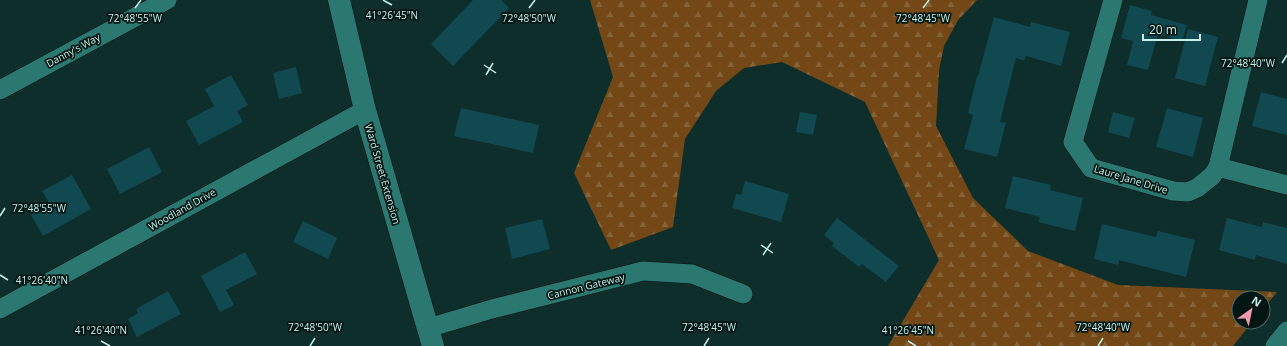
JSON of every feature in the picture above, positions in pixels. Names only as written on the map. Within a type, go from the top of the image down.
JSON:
[{"type":"street","name":"Danny's Way","points":[[0,90],[167,0]]},
{"type":"street","name":"Ward Street Extension","points":[[339,0],[364,110],[431,337]]},
{"type":"street","name":"Laure Jane Drive","points":[[1113,0],[1073,142],[1090,168],[1173,191],[1188,192],[1197,188],[1212,176],[1218,167],[1258,0]]},
{"type":"street","name":"Woodland Drive","points":[[0,309],[364,110]]},
{"type":"street","points":[[1218,167],[1287,185]]},
{"type":"street","name":"Cannon Gateway","points":[[431,337],[492,309],[643,271],[692,274],[743,294]]},
{"type":"street","points":[[1275,346],[1287,331]]},
{"type":"green space","points":[[590,0],[977,0],[958,20],[944,46],[939,70],[936,126],[973,198],[1028,251],[1118,285],[1232,290],[1231,330],[1246,330],[1233,346],[888,346],[939,260],[865,102],[782,62],[744,68],[716,91],[685,139],[673,227],[611,250],[574,173],[613,77]]},
{"type":"green space","points":[[1271,292],[1277,292],[1271,299]]},
{"type":"building","points":[[473,0],[501,0],[509,8],[453,66],[431,44]]},
{"type":"building","points":[[1130,5],[1152,11],[1151,15],[1187,25],[1182,41],[1158,34],[1148,70],[1127,65],[1133,41],[1121,38]]},
{"type":"building","points":[[994,17],[1030,27],[1031,22],[1070,32],[1061,66],[1026,56],[1024,61],[1016,58],[1000,122],[1006,123],[997,157],[964,149],[973,115],[968,113]]},
{"type":"building","points":[[1188,29],[1218,37],[1205,86],[1175,78]]},
{"type":"building","points":[[296,67],[302,93],[279,99],[273,73]]},
{"type":"building","points":[[231,75],[248,105],[237,111],[243,122],[199,145],[186,121],[214,106],[205,89]]},
{"type":"building","points":[[1261,92],[1287,99],[1287,135],[1252,126]]},
{"type":"building","points":[[461,108],[539,125],[533,153],[454,136]]},
{"type":"building","points":[[1167,108],[1203,118],[1193,157],[1156,147]]},
{"type":"building","points":[[800,112],[817,115],[813,135],[796,132]]},
{"type":"building","points":[[1113,112],[1135,118],[1129,138],[1108,132]]},
{"type":"building","points":[[149,147],[162,172],[120,194],[107,169]]},
{"type":"building","points":[[72,175],[91,209],[43,236],[31,215],[50,204],[42,191]]},
{"type":"building","points":[[1013,176],[1051,185],[1050,190],[1083,198],[1075,231],[1038,222],[1040,217],[1005,208]]},
{"type":"building","points":[[745,181],[789,194],[781,222],[732,208],[736,194],[741,195]]},
{"type":"building","points":[[837,218],[899,266],[886,282],[862,264],[859,267],[832,246],[834,243],[824,235]]},
{"type":"building","points":[[1227,218],[1262,227],[1263,222],[1287,228],[1287,264],[1256,255],[1255,260],[1219,250]]},
{"type":"building","points":[[542,219],[550,249],[512,259],[505,228]]},
{"type":"building","points":[[303,221],[337,238],[328,259],[293,242]]},
{"type":"building","points":[[1102,224],[1156,237],[1158,231],[1195,240],[1186,277],[1119,260],[1118,265],[1094,259]]},
{"type":"building","points":[[245,252],[257,274],[226,290],[234,305],[220,312],[201,276]]},
{"type":"building","points":[[168,291],[181,314],[137,337],[128,319],[138,313],[136,309]]}]
